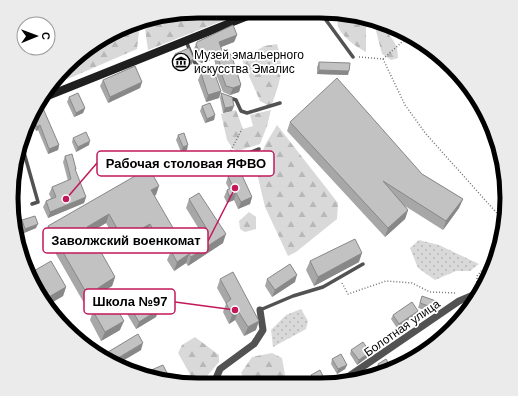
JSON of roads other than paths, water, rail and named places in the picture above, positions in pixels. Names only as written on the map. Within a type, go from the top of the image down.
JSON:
[{"type":"street","points":[[50,95],[242,18]]},
{"type":"street","name":"Болотная улица","points":[[351,375],[459,301],[471,296]]},
{"type":"street","points":[[216,378],[220,369],[254,344],[263,330],[260,310]]},
{"type":"lane","points":[[324,18],[353,56]]},
{"type":"lane","points":[[186,40],[195,63],[198,66],[211,69],[215,77]]},
{"type":"lane","points":[[223,97],[236,100],[244,113],[280,103]]},
{"type":"lane","points":[[253,170],[246,174],[231,174],[222,172],[221,168],[226,162],[259,149]]},
{"type":"lane","points":[[24,152],[38,202],[32,204]]},
{"type":"lane","points":[[260,310],[293,296],[322,287],[363,264]]},
{"type":"place","name":"Музей эмальерного искусства Эмалис","points":[[181,62]]},
{"type":"place","name":"Заволжский военкомат","points":[[235,188]]},
{"type":"place","name":"Рабочая столовая ЯФВО","points":[[66,199]]},
{"type":"place","name":"Школа №97","points":[[235,310]]}]
